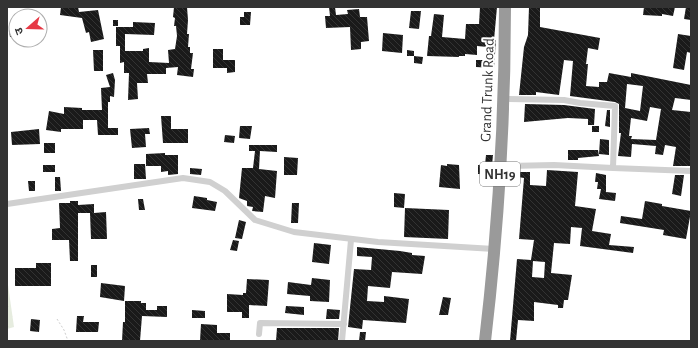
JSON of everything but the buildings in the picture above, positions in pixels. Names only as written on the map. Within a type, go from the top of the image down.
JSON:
[{"type":"highway","name":"Grand Trunk Road","points":[[486,341],[504,98],[505,7]]},
{"type":"highway","name":"Grand Trunk Road","points":[[492,341],[506,166],[512,7]]},
{"type":"street","points":[[509,99],[564,100],[616,106],[613,168]]},
{"type":"street","points":[[506,166],[554,165],[691,171]]},
{"type":"street","points":[[7,204],[183,178],[210,182],[225,191],[255,220],[294,232],[350,240],[494,249]]},
{"type":"street","points":[[342,341],[350,240]]},
{"type":"street","points":[[259,334],[260,323],[272,321],[344,324]]},
{"type":"path","points":[[57,319],[64,330],[68,341]]},
{"type":"green space","points":[[7,278],[14,327],[7,329]]}]
